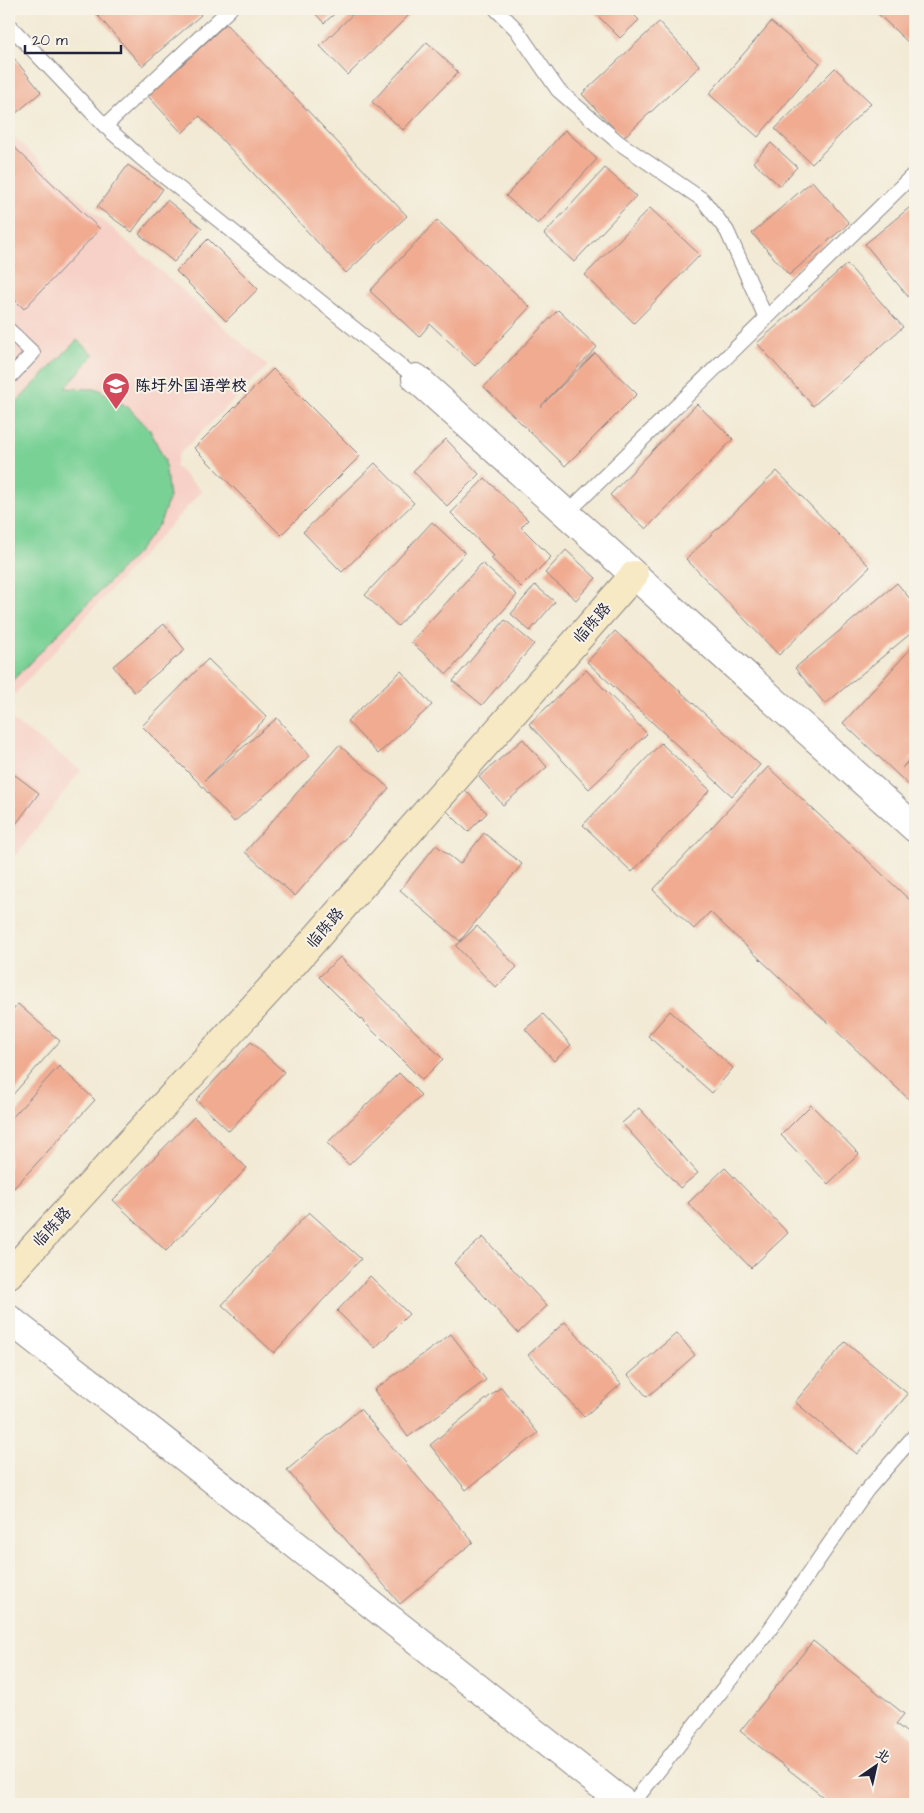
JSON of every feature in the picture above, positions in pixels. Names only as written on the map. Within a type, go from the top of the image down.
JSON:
[{"type":"street","points":[[416,378],[915,828]]},
{"type":"street","name":"临陈路","points":[[9,1274],[294,963],[634,575]]},
{"type":"street","points":[[9,1319],[625,1804]]},
{"type":"lane","points":[[105,126],[230,9]]},
{"type":"lane","points":[[496,9],[516,29],[558,90],[618,142],[704,200],[727,232],[766,318]]},
{"type":"lane","points":[[9,25],[105,126],[416,378]]},
{"type":"lane","points":[[566,514],[915,173]]},
{"type":"lane","points":[[9,330],[33,353],[9,378]]},
{"type":"lane","points":[[632,1804],[768,1632],[867,1490],[915,1435]]},
{"type":"shaded area","name":"陈圩外国语学校","points":[[9,132],[70,191],[268,366],[179,454],[175,466],[202,491],[9,700]]},
{"type":"shaded area","points":[[9,718],[81,770],[15,857],[9,853]]},
{"type":"green space","points":[[77,340],[94,355],[65,388],[98,389],[128,407],[150,430],[165,461],[169,498],[160,523],[137,553],[9,684],[9,410]]},
{"type":"building","points":[[92,9],[196,9],[201,15],[142,66]]},
{"type":"building","points":[[311,9],[340,9],[324,23]]},
{"type":"building","points":[[358,9],[411,9],[413,11],[348,75],[320,46]]},
{"type":"building","points":[[591,9],[628,9],[639,20],[620,38]]},
{"type":"building","points":[[881,9],[915,9],[915,42],[912,46],[877,13]]},
{"type":"building","points":[[659,22],[700,66],[623,138],[582,94]]},
{"type":"building","points":[[771,22],[820,63],[758,137],[709,94]]},
{"type":"building","points":[[226,24],[407,216],[346,273],[200,116],[182,133],[148,96]]},
{"type":"building","points":[[427,42],[458,72],[403,130],[372,102]]},
{"type":"building","points":[[9,52],[41,92],[14,115],[9,108]]},
{"type":"building","points":[[835,68],[871,103],[812,164],[775,129]]},
{"type":"building","points":[[565,130],[597,159],[538,224],[506,196]]},
{"type":"building","points":[[9,142],[100,229],[24,309],[9,294]]},
{"type":"building","points":[[771,143],[797,167],[780,186],[753,162]]},
{"type":"building","points":[[128,165],[163,189],[132,232],[97,207]]},
{"type":"building","points":[[605,168],[636,196],[574,262],[544,234]]},
{"type":"building","points":[[812,181],[849,223],[789,275],[752,233]]},
{"type":"building","points":[[167,200],[202,228],[174,262],[139,234]]},
{"type":"building","points":[[915,203],[915,294],[910,299],[865,244]]},
{"type":"building","points":[[650,208],[700,255],[634,323],[585,275]]},
{"type":"building","points":[[437,220],[530,307],[475,366],[430,324],[419,337],[370,291]]},
{"type":"building","points":[[208,239],[258,289],[226,321],[176,271]]},
{"type":"building","points":[[847,264],[903,327],[813,406],[757,343]]},
{"type":"building","points":[[558,310],[597,347],[540,407],[595,353],[637,394],[565,466],[484,387]]},
{"type":"building","points":[[273,369],[360,456],[281,535],[194,448]]},
{"type":"building","points":[[697,404],[733,439],[646,529],[610,495]]},
{"type":"building","points":[[446,439],[479,474],[447,506],[413,471]]},
{"type":"building","points":[[375,463],[414,503],[342,572],[303,532]]},
{"type":"building","points":[[777,471],[870,567],[779,655],[686,559]]},
{"type":"building","points":[[485,478],[528,520],[521,527],[551,557],[521,587],[491,558],[494,556],[451,513]]},
{"type":"building","points":[[432,522],[465,553],[398,626],[365,595]]},
{"type":"building","points":[[566,550],[596,578],[576,600],[545,573]]},
{"type":"building","points":[[482,563],[517,595],[447,674],[411,642]]},
{"type":"building","points":[[897,583],[915,605],[915,630],[825,704],[795,668]]},
{"type":"building","points":[[535,585],[555,602],[530,631],[511,614]]},
{"type":"building","points":[[505,620],[534,644],[482,705],[453,681]]},
{"type":"building","points":[[164,624],[185,650],[134,692],[113,666]]},
{"type":"building","points":[[615,631],[760,765],[732,796],[587,662]]},
{"type":"building","points":[[915,644],[915,753],[902,768],[915,755],[915,791],[843,723]]},
{"type":"building","points":[[208,659],[267,717],[205,780],[277,718],[310,756],[234,822],[200,784],[142,726]]},
{"type":"building","points":[[586,670],[647,734],[589,789],[529,724]]},
{"type":"building","points":[[401,671],[432,705],[378,754],[347,721]]},
{"type":"building","points":[[523,739],[547,767],[503,805],[479,777]]},
{"type":"building","points":[[661,743],[710,790],[632,872],[583,825]]},
{"type":"building","points":[[339,745],[389,788],[295,896],[245,852]]},
{"type":"building","points":[[768,767],[915,905],[915,1105],[710,912],[694,929],[653,890]]},
{"type":"building","points":[[15,775],[39,793],[10,832],[9,783]]},
{"type":"building","points":[[465,790],[487,813],[468,832],[446,810]]},
{"type":"building","points":[[484,833],[522,864],[460,941],[400,890],[436,845],[460,864]]},
{"type":"building","points":[[477,926],[517,967],[496,988],[456,946]]},
{"type":"building","points":[[340,957],[443,1059],[422,1080],[319,977]]},
{"type":"building","points":[[18,1004],[60,1041],[9,1099],[9,1014]]},
{"type":"building","points":[[670,1011],[733,1068],[712,1093],[648,1036]]},
{"type":"building","points":[[543,1014],[571,1045],[554,1061],[525,1029]]},
{"type":"building","points":[[251,1042],[284,1072],[229,1131],[196,1100]]},
{"type":"building","points":[[59,1066],[95,1100],[12,1190],[9,1187],[9,1121]]},
{"type":"building","points":[[399,1073],[421,1095],[349,1165],[327,1143]]},
{"type":"building","points":[[811,1105],[859,1154],[828,1184],[781,1135]]},
{"type":"building","points":[[639,1108],[698,1173],[680,1188],[622,1123]]},
{"type":"building","points":[[194,1117],[247,1168],[166,1251],[113,1200]]},
{"type":"building","points":[[725,1168],[788,1233],[751,1268],[688,1203]]},
{"type":"building","points":[[309,1212],[361,1259],[274,1353],[222,1305]]},
{"type":"building","points":[[483,1237],[547,1306],[518,1333],[454,1263]]},
{"type":"building","points":[[370,1276],[409,1314],[375,1348],[337,1311]]},
{"type":"building","points":[[565,1322],[621,1384],[584,1417],[528,1355]]},
{"type":"building","points":[[677,1333],[695,1355],[647,1397],[628,1375]]},
{"type":"building","points":[[451,1334],[486,1380],[408,1437],[374,1390]]},
{"type":"building","points":[[845,1342],[908,1394],[857,1454],[795,1402]]},
{"type":"building","points":[[501,1387],[538,1433],[466,1490],[430,1445]]},
{"type":"building","points":[[360,1409],[473,1542],[400,1604],[287,1470]]},
{"type":"building","points":[[813,1641],[904,1714],[896,1724],[915,1739],[915,1804],[832,1804],[740,1731]]},
{"type":"place","name":"陈圩外国语学校","points":[[116,410]]}]
